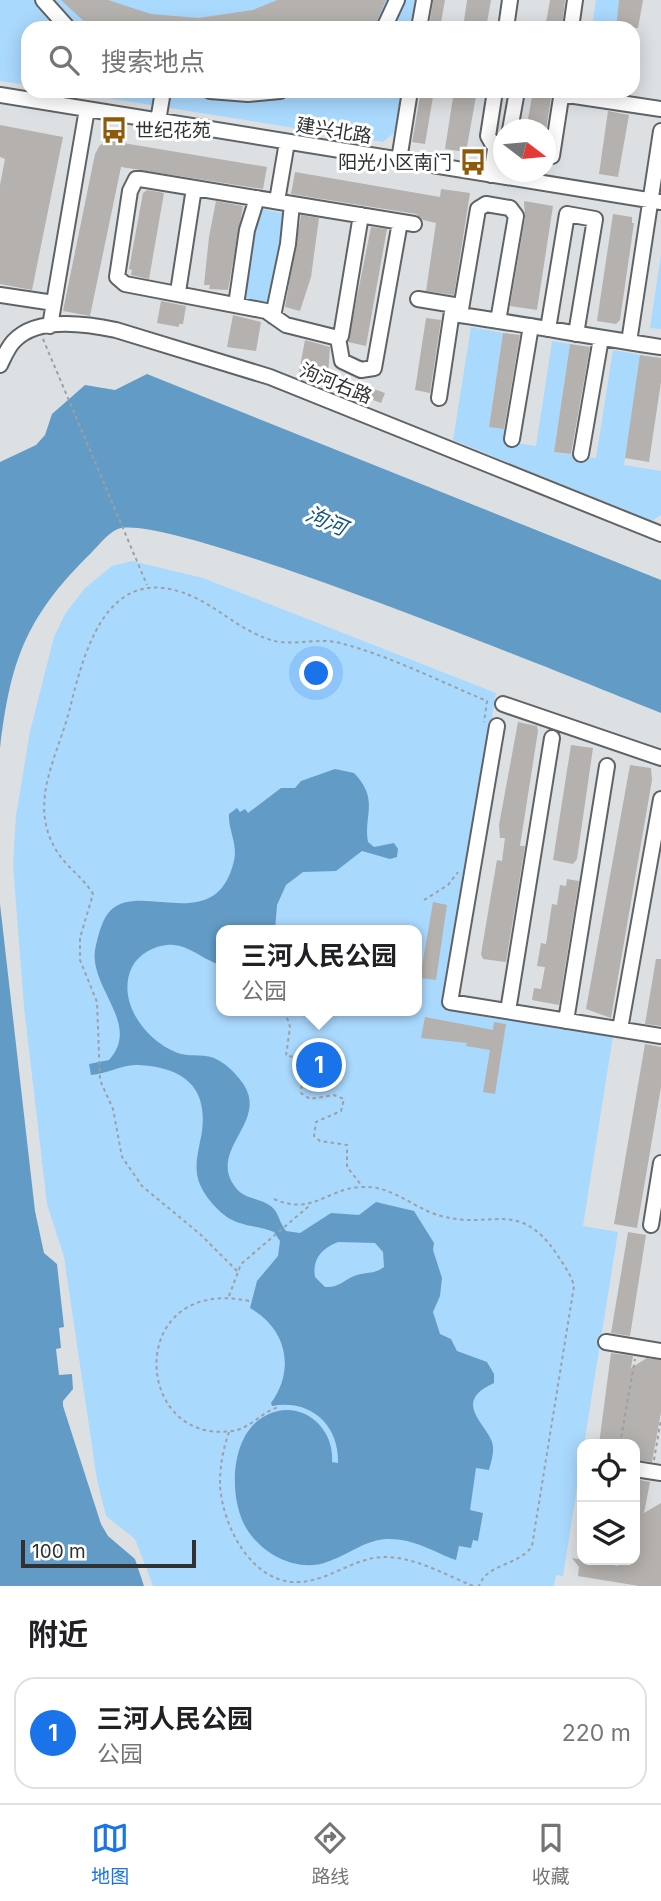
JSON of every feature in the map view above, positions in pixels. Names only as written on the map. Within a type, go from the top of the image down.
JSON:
[{"type":"street","points":[[43,0],[59,21]]},
{"type":"street","points":[[387,21],[397,0]]},
{"type":"street","points":[[420,21],[424,0]]},
{"type":"street","points":[[507,21],[510,0]]},
{"type":"street","points":[[572,21],[575,0]]},
{"type":"street","name":"建兴北路","points":[[0,95],[21,96]]},
{"type":"street","name":"建兴北路","points":[[50,98],[88,109],[158,121],[656,201]]},
{"type":"street","points":[[158,121],[162,98]]},
{"type":"street","points":[[399,160],[409,98]]},
{"type":"street","points":[[493,141],[488,136],[494,98]]},
{"type":"street","points":[[512,119],[516,98]]},
{"type":"street","points":[[556,128],[560,98]]},
{"type":"street","points":[[592,98],[661,109]]},
{"type":"street","points":[[0,365],[14,341],[44,327],[54,303],[88,109]]},
{"type":"street","points":[[629,342],[656,201],[661,131]]},
{"type":"street","points":[[273,316],[288,244],[285,202],[287,142]]},
{"type":"street","points":[[491,174],[493,167]]},
{"type":"street","points":[[338,338],[286,324],[273,316],[236,305],[125,284],[117,274],[133,181],[140,179],[285,202],[361,215],[407,223],[374,368],[361,370],[342,361],[338,338],[361,215]]},
{"type":"street","points":[[178,292],[194,188]]},
{"type":"street","points":[[236,305],[247,230],[257,198]]},
{"type":"street","points":[[439,398],[478,209],[486,204],[510,208],[516,216],[498,321]]},
{"type":"street","points":[[548,329],[567,215],[595,219],[576,334]]},
{"type":"street","points":[[0,295],[54,303]]},
{"type":"street","points":[[418,299],[457,305]]},
{"type":"street","points":[[457,305],[460,315],[661,347]]},
{"type":"street","name":"泃河右路","points":[[44,327],[94,325],[219,359],[661,534]]},
{"type":"street","points":[[513,439],[531,326]]},
{"type":"street","points":[[582,454],[601,338]]},
{"type":"street","points":[[503,704],[661,758]]},
{"type":"street","points":[[490,726],[450,1002],[661,1036]]},
{"type":"street","points":[[508,1011],[552,738]]},
{"type":"street","points":[[566,1021],[607,766]]},
{"type":"street","points":[[620,1029],[661,799]]},
{"type":"street","points":[[651,1225],[661,1163]]},
{"type":"street","points":[[606,1342],[661,1351]]},
{"type":"path","points":[[44,327],[60,376],[147,587]]},
{"type":"path","points":[[237,1270],[200,1234],[142,1186],[122,1157],[113,1109],[100,1080],[97,1002],[80,960],[80,939],[93,894],[58,853],[42,818],[46,787],[63,738],[87,646],[114,603],[147,587],[185,593],[269,639],[336,642],[487,701],[490,726]]},
{"type":"path","points":[[424,900],[448,885],[459,869]]},
{"type":"path","points":[[287,1016],[290,1027],[286,1056],[312,1058],[319,1063],[318,1068],[302,1078],[301,1093],[310,1099],[334,1095],[344,1099],[341,1111],[316,1122],[314,1136],[320,1141],[348,1145],[349,1172],[362,1187]]},
{"type":"path","points":[[229,1297],[237,1270],[292,1219],[312,1204],[339,1191],[362,1187],[397,1193],[428,1212],[452,1219],[505,1218],[527,1223],[547,1241],[573,1283],[532,1546],[519,1559],[487,1573],[478,1586]]},
{"type":"path","points":[[274,1199],[297,1206],[312,1204]]},
{"type":"path","points":[[249,1301],[229,1297],[201,1300],[181,1311],[165,1329],[155,1362],[158,1385],[177,1415],[197,1427],[229,1432],[243,1429],[268,1410],[279,1407]]},
{"type":"path","points":[[621,1439],[637,1347]]},
{"type":"path","points":[[657,1472],[661,1419]]},
{"type":"path","points":[[229,1432],[220,1472],[225,1512],[235,1537],[250,1558],[270,1576],[282,1581],[314,1580],[363,1560],[388,1557],[423,1565],[473,1586]]},
{"type":"path","points":[[280,1586],[282,1581]]},
{"type":"shaded area","points":[[0,0],[415,0],[412,21],[21,21],[21,84],[0,81]]},
{"type":"shaded area","points":[[596,0],[619,0],[617,21],[593,21]]},
{"type":"shaded area","points":[[107,98],[400,98],[395,132],[383,142]]},
{"type":"shaded area","points":[[262,209],[286,214],[282,255],[268,304],[265,305],[244,300],[247,256]]},
{"type":"shaded area","points":[[661,254],[661,329],[650,328]]},
{"type":"shaded area","points":[[471,327],[503,333],[489,426],[506,429],[504,441],[536,446],[552,341],[570,344],[554,452],[596,458],[613,350],[641,355],[624,465],[661,471],[661,515],[652,521],[453,440]]},
{"type":"shaded area","points":[[132,561],[203,578],[496,693],[445,1009],[613,1036],[583,1226],[618,1232],[585,1439],[577,1439],[577,1488],[563,1576],[556,1575],[554,1586],[153,1586],[135,1539],[106,1516],[97,1480],[64,1257],[47,1204],[24,1007],[13,865],[16,816],[30,731],[54,637],[65,614],[85,588],[112,566]]},
{"type":"water","name":"泃河","points":[[147,374],[661,580],[661,713],[469,637],[291,571],[152,530],[118,529],[66,580],[35,622],[24,644],[9,691],[0,749],[0,462],[36,445],[45,435],[52,414],[85,385],[115,390]]},
{"type":"water","points":[[335,769],[354,773],[362,783],[369,800],[368,842],[374,847],[394,843],[398,849],[397,857],[390,859],[362,851],[336,871],[303,872],[286,885],[277,905],[275,925],[216,925],[216,964],[175,945],[152,949],[132,967],[128,994],[138,1020],[157,1041],[181,1054],[218,1060],[244,1085],[249,1099],[249,1112],[232,1149],[228,1162],[229,1175],[240,1192],[273,1208],[286,1231],[300,1233],[331,1213],[359,1215],[376,1202],[414,1211],[434,1243],[433,1250],[442,1278],[440,1296],[433,1312],[440,1334],[451,1339],[457,1351],[487,1362],[494,1374],[494,1383],[475,1397],[473,1405],[493,1449],[489,1470],[476,1468],[470,1510],[483,1513],[478,1541],[473,1540],[471,1548],[459,1546],[456,1560],[414,1543],[386,1539],[370,1542],[327,1562],[302,1565],[267,1551],[249,1533],[239,1509],[235,1480],[239,1449],[254,1424],[278,1411],[302,1413],[321,1427],[328,1437],[332,1462],[338,1463],[334,1437],[320,1418],[299,1407],[272,1406],[271,1403],[283,1377],[283,1350],[272,1326],[250,1308],[257,1281],[278,1256],[280,1241],[274,1232],[241,1224],[229,1218],[203,1191],[198,1180],[197,1157],[203,1115],[196,1090],[188,1081],[167,1070],[138,1065],[91,1075],[89,1064],[109,1060],[118,1046],[120,1032],[95,960],[98,936],[108,914],[124,903],[195,902],[212,897],[225,884],[234,861],[235,849],[229,814],[237,808],[240,812],[245,809],[248,813],[281,788],[295,788],[301,781]],"holes":[[[375,1243],[383,1252],[384,1267],[374,1272],[357,1275],[330,1287],[325,1287],[315,1277],[315,1265],[319,1255],[332,1244]]]},
{"type":"water","points":[[0,904],[35,1211],[44,1253],[57,1264],[64,1327],[59,1328],[61,1348],[56,1349],[59,1375],[72,1374],[73,1389],[63,1401],[63,1406],[101,1524],[108,1536],[135,1559],[144,1586],[0,1586]]},
{"type":"building","points":[[61,0],[108,0],[151,14],[198,18],[253,10],[277,0],[386,0],[377,21],[84,21]]},
{"type":"building","points":[[433,0],[445,0],[441,21],[430,21]]},
{"type":"building","points":[[467,0],[491,0],[487,21],[464,21]]},
{"type":"building","points":[[550,0],[565,0],[563,21],[546,21]]},
{"type":"building","points":[[619,0],[643,0],[639,21],[617,21]]},
{"type":"building","points":[[420,98],[433,98],[425,144],[412,142]]},
{"type":"building","points":[[453,98],[476,98],[466,152],[445,149]]},
{"type":"building","points":[[532,98],[551,98],[548,119],[528,119]]},
{"type":"building","points":[[608,111],[629,115],[618,177],[599,174]]},
{"type":"building","points":[[0,125],[63,137],[32,290],[0,284],[0,185],[5,159],[0,157]]},
{"type":"building","points":[[111,141],[267,167],[263,189],[121,167],[90,316],[63,311],[95,154],[100,145]]},
{"type":"building","points":[[295,172],[440,197],[441,189],[470,193],[454,295],[426,291],[436,223],[423,220],[416,214],[291,194]]},
{"type":"building","points":[[147,190],[164,193],[149,279],[131,275],[132,270],[129,269],[143,193]]},
{"type":"building","points":[[216,201],[243,206],[228,290],[209,289],[210,285],[204,285]]},
{"type":"building","points":[[524,201],[553,206],[537,310],[510,306],[525,218]]},
{"type":"building","points":[[613,214],[632,217],[634,223],[620,320],[616,324],[597,321]]},
{"type":"building","points":[[301,215],[319,218],[311,277],[300,311],[285,307]]},
{"type":"building","points":[[371,227],[387,229],[366,346],[348,342]]},
{"type":"building","points":[[161,301],[186,306],[183,324],[179,324],[179,327],[157,323]]},
{"type":"building","points":[[233,315],[261,322],[256,351],[227,347]]},
{"type":"building","points":[[426,318],[441,320],[430,393],[415,390]]},
{"type":"building","points":[[503,333],[520,335],[504,429],[489,427]]},
{"type":"building","points":[[305,340],[330,347],[328,376],[299,372]]},
{"type":"building","points":[[570,344],[590,347],[571,454],[554,452]]},
{"type":"building","points":[[640,355],[661,358],[661,382],[649,462],[625,458]]},
{"type":"building","points":[[346,379],[385,393],[381,403],[343,389]]},
{"type":"building","points":[[518,722],[537,726],[538,731],[520,846],[525,846],[506,962],[483,959],[481,954],[497,860],[502,861],[505,838],[500,838],[499,825]]},
{"type":"building","points":[[571,745],[593,748],[577,859],[573,864],[553,860]]},
{"type":"building","points":[[630,765],[651,768],[652,780],[611,1018],[586,1009]]},
{"type":"building","points":[[567,879],[579,881],[559,1005],[532,1000],[534,988],[541,989],[545,967],[537,966],[541,943],[546,944],[552,904],[557,905],[560,885],[566,886]]},
{"type":"building","points":[[433,902],[447,905],[436,980],[422,978]]},
{"type":"building","points":[[656,959],[661,959],[661,1026],[645,1024]]},
{"type":"building","points":[[425,1017],[493,1030],[494,1022],[506,1024],[495,1094],[483,1092],[490,1050],[466,1046],[467,1043],[421,1038]]},
{"type":"building","points":[[645,1044],[661,1047],[661,1087],[637,1228],[614,1224]]},
{"type":"building","points":[[628,1232],[646,1235],[630,1336],[611,1333]]},
{"type":"building","points":[[611,1353],[633,1356],[631,1368],[647,1358],[661,1360],[661,1412],[652,1462],[640,1461],[640,1439],[600,1439]]},
{"type":"building","points":[[640,1480],[650,1482],[644,1513],[661,1503],[661,1586],[639,1586],[578,1576],[577,1565],[640,1565]]},
{"type":"place","name":"世纪花苑","points":[[114,130]]},
{"type":"place","name":"阳光小区南门","points":[[473,162]]},
{"type":"place","name":"三河人民公园","points":[[319,1065]]}]
